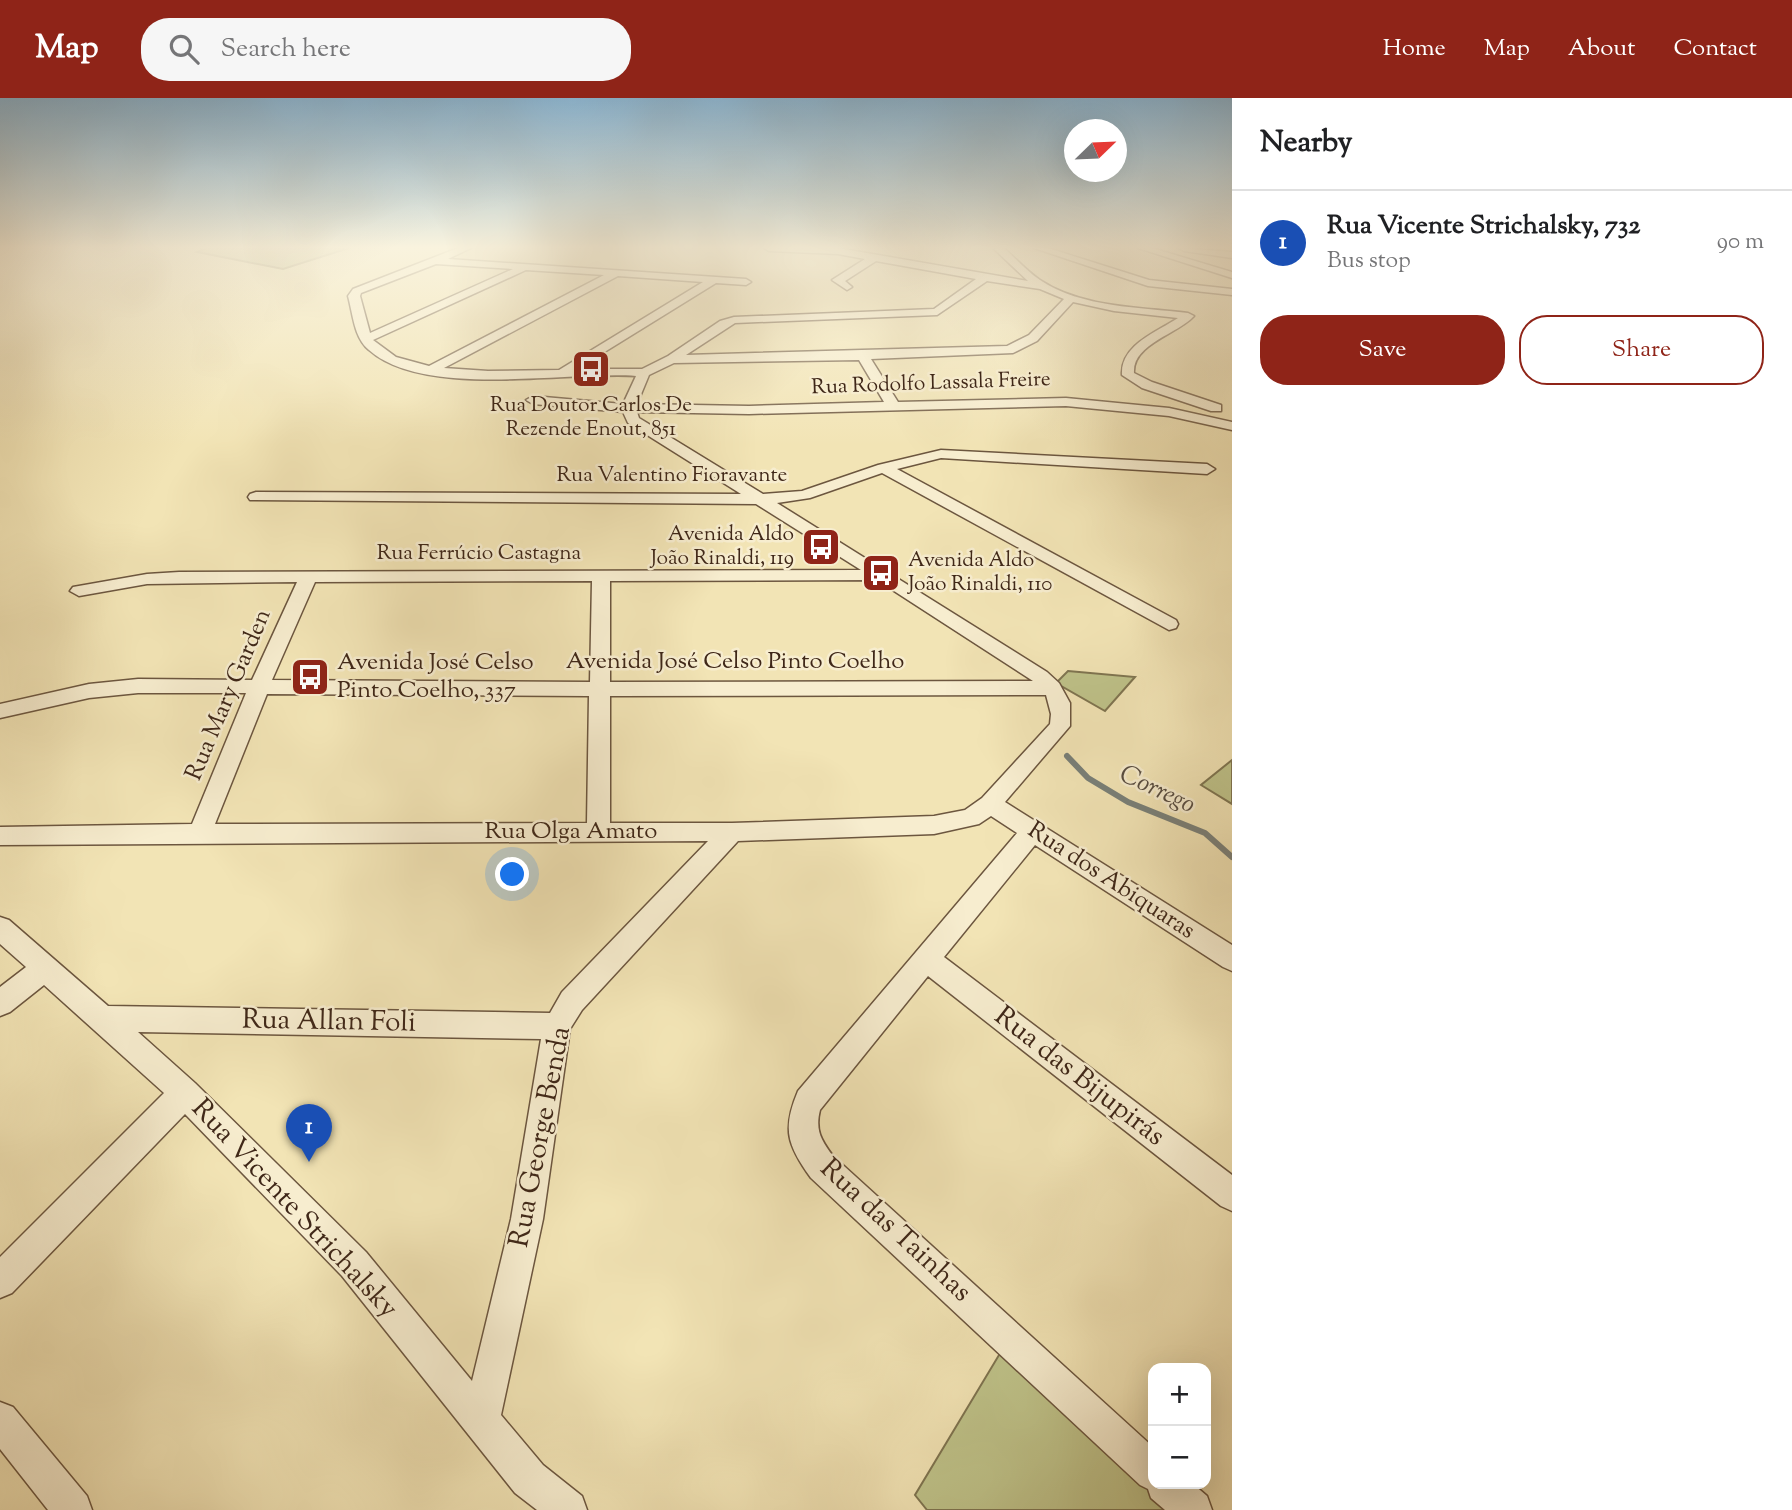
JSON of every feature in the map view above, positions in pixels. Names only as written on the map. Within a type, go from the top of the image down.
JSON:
[{"type":"street","points":[[360,314],[366,339],[379,354],[429,371],[450,373],[644,373],[672,359],[724,323],[734,320],[889,314]]},
{"type":"street","points":[[366,339],[422,314]]},
{"type":"street","points":[[429,371],[539,314]]},
{"type":"street","points":[[563,372],[658,314]]},
{"type":"street","points":[[672,359],[997,352],[1015,349],[1033,338],[1056,314]]},
{"type":"street","points":[[1174,314],[1188,316],[1140,348],[1127,365],[1128,375],[1147,385],[1232,413]]},
{"type":"street","points":[[863,356],[894,407]]},
{"type":"street","points":[[644,373],[628,408],[630,415],[641,426],[1030,669],[1052,688]]},
{"type":"street","name":"Rua Rodolfo Lassala Freire","points":[[533,400],[628,408],[749,410],[1066,402],[1169,412],[1232,426]]},
{"type":"street","name":"Rua Valentino Fioravante","points":[[256,497],[757,499],[804,495],[926,456],[961,453],[1207,469]]},
{"type":"street","points":[[883,468],[1169,624]]},
{"type":"street","name":"Rua Ferrúcio Castagna","points":[[79,591],[121,582],[168,577],[880,575]]},
{"type":"street","name":"Rua Mary Garden","points":[[200,833],[307,577]]},
{"type":"street","points":[[598,831],[601,577]]},
{"type":"street","name":"Avenida José Celso Pinto Coelho","points":[[0,711],[113,688],[260,685],[601,689],[1052,688]]},
{"type":"street","name":"Rua Olga Amato","points":[[0,836],[732,832],[934,825],[971,818],[990,804],[1060,726],[1064,713],[1052,688]]},
{"type":"street","name":"Rua dos Abiquaras","points":[[990,804],[1232,959]]},
{"type":"street","name":"Rua das Tainhas","points":[[1032,830],[808,1101],[801,1118],[802,1132],[807,1147],[822,1167],[1148,1467]]},
{"type":"street","name":"Rua George Benda","points":[[481,1421],[527,1219],[557,1026],[572,1001],[732,832]]},
{"type":"street","name":"Rua Vicente Strichalsky","points":[[0,928],[185,1093],[354,1264],[529,1479],[568,1510]]},
{"type":"street","name":"Rua das Bijupirás","points":[[926,959],[1232,1195]]},
{"type":"street","points":[[0,1003],[44,969]]},
{"type":"street","name":"Rua Allan Foli","points":[[102,1019],[557,1026]]},
{"type":"street","points":[[0,1281],[185,1093]]},
{"type":"street","points":[[0,1420],[73,1510]]},
{"type":"street","points":[[1170,1489],[1193,1510]]},
{"type":"green space","points":[[1068,671],[1135,677],[1105,711],[1056,683]]},
{"type":"green space","points":[[1232,760],[1232,804],[1201,785]]},
{"type":"green space","points":[[1005,1345],[1148,1481],[1148,1489],[1156,1489],[1178,1510],[927,1510],[915,1495]]},
{"type":"waterway","name":"Corrego","points":[[1067,756],[1088,778],[1128,802],[1205,833],[1232,857]]},
{"type":"place","name":"Rua Doutor Carlos De Rezende Enout, 851","points":[[591,369]]},
{"type":"place","name":"Avenida Aldo João Rinaldi, 119","points":[[821,547]]},
{"type":"place","name":"Avenida Aldo João Rinaldi, 110","points":[[881,573]]},
{"type":"place","name":"Avenida José Celso Pinto Coelho, 337","points":[[310,677]]},
{"type":"place","name":"Rua Vicente Strichalsky, 732","points":[[309,1162]]}]
